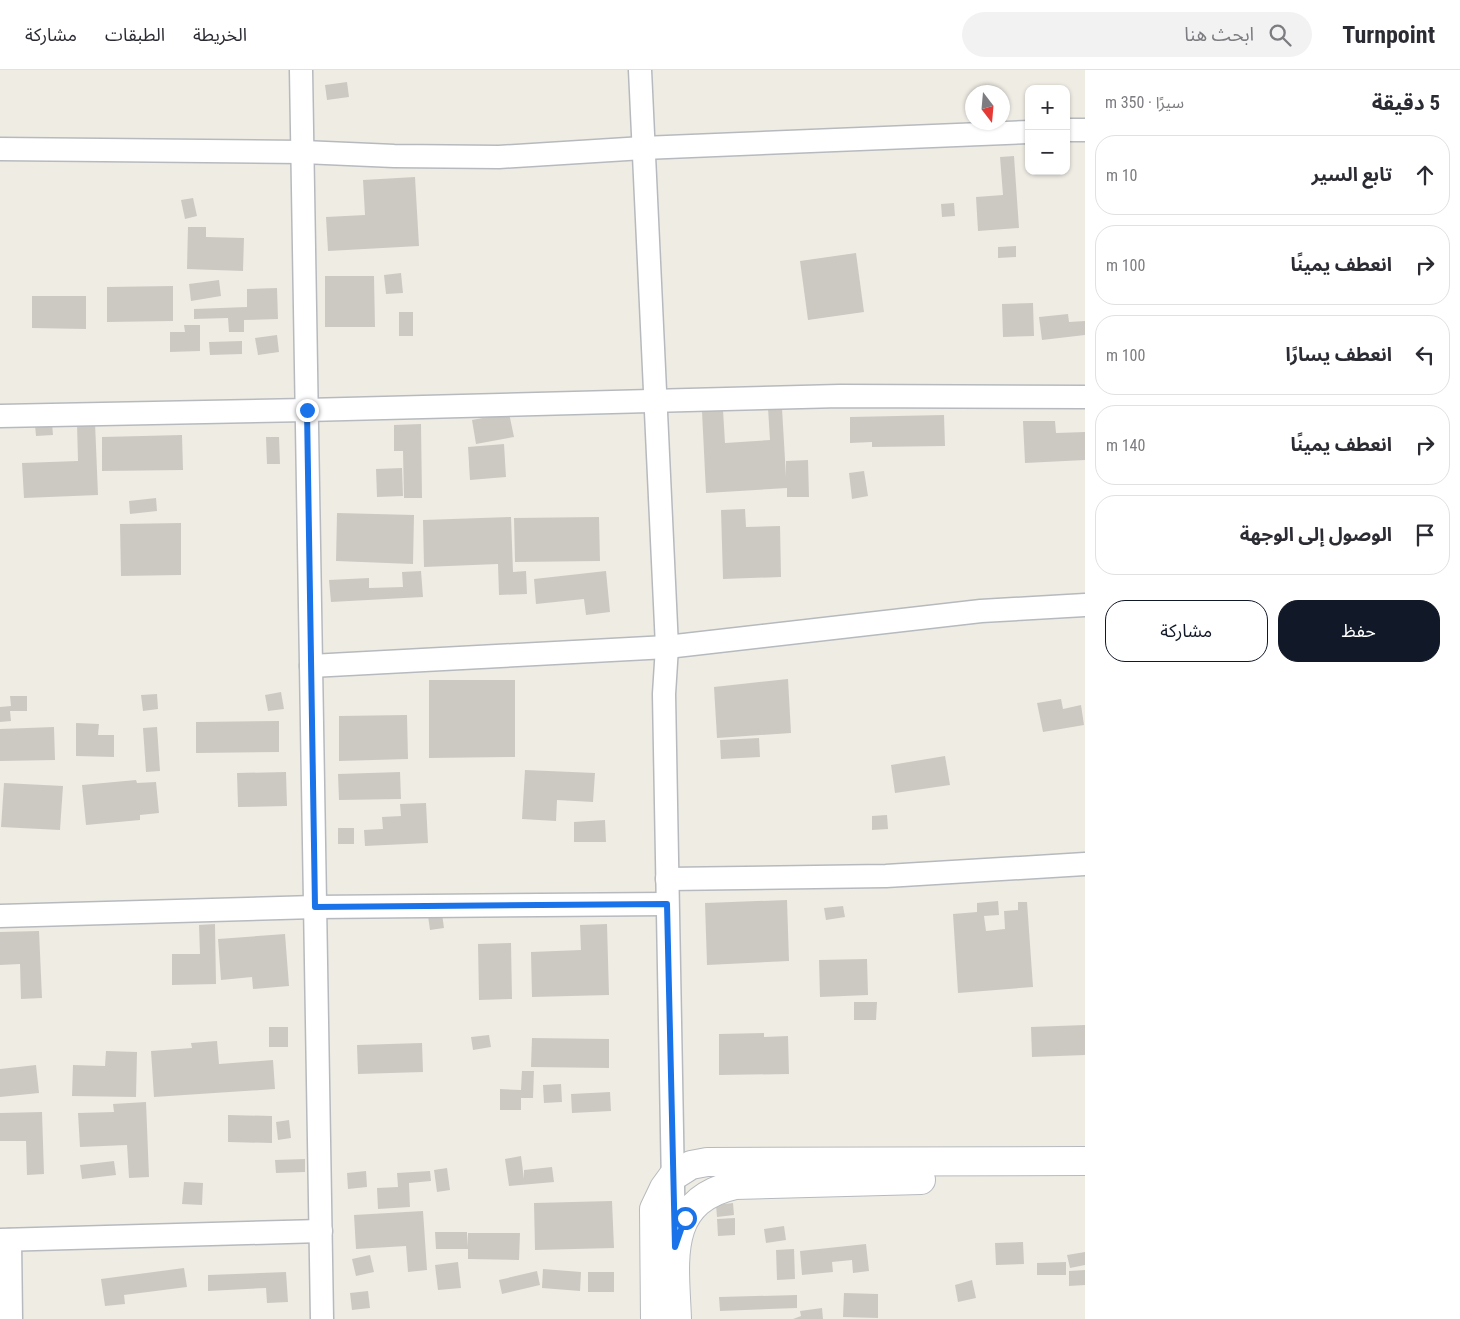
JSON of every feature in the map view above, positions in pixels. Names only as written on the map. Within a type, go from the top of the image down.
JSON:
[{"type":"street","points":[[301,70],[304,152],[322,1319]]},
{"type":"street","points":[[640,70],[666,647],[664,694],[667,904],[672,1177],[677,1319]]},
{"type":"street","points":[[1070,130],[1085,130]]},
{"type":"street","points":[[0,150],[304,152],[394,156],[499,157],[643,148],[1025,132]]},
{"type":"street","points":[[0,416],[840,396],[1085,396]]},
{"type":"street","points":[[311,666],[666,647],[981,611],[1085,605]]},
{"type":"street","points":[[667,879],[886,876],[1085,864]]},
{"type":"street","points":[[0,916],[315,907],[667,904]]},
{"type":"street","points":[[655,1319],[654,1209],[664,1188],[672,1177],[691,1165],[707,1162],[1085,1161]]},
{"type":"street","points":[[675,1247],[685,1218],[694,1206],[708,1195],[735,1185],[1085,1175]]},
{"type":"street","points":[[12,1319],[5,1240],[320,1230]]},
{"type":"building","points":[[347,82],[349,97],[327,100],[325,85]]},
{"type":"building","points":[[1014,156],[1019,228],[978,231],[976,197],[1003,195],[1000,157]]},
{"type":"building","points":[[415,177],[419,246],[328,251],[326,217],[365,215],[363,180]]},
{"type":"building","points":[[193,198],[197,216],[185,219],[181,200]]},
{"type":"building","points":[[954,203],[955,216],[942,217],[941,204]]},
{"type":"building","points":[[188,227],[206,227],[206,237],[244,238],[243,271],[187,269]]},
{"type":"building","points":[[1016,246],[1016,257],[998,258],[998,247]]},
{"type":"building","points":[[856,253],[864,312],[808,320],[800,261]]},
{"type":"building","points":[[401,273],[403,293],[386,294],[384,275]]},
{"type":"building","points":[[325,276],[374,276],[375,327],[325,327]]},
{"type":"building","points":[[219,280],[221,296],[191,301],[189,284]]},
{"type":"building","points":[[173,286],[173,321],[107,322],[107,287]]},
{"type":"building","points":[[277,288],[278,319],[244,320],[244,332],[229,332],[228,318],[194,319],[194,309],[247,307],[247,289]]},
{"type":"building","points":[[32,296],[86,296],[86,329],[32,328]]},
{"type":"building","points":[[1033,303],[1034,336],[1003,337],[1002,304]]},
{"type":"building","points":[[399,312],[413,312],[413,336],[399,336]]},
{"type":"building","points":[[1068,314],[1069,322],[1085,321],[1085,335],[1042,340],[1039,317]]},
{"type":"building","points":[[184,325],[200,325],[200,351],[170,352],[170,332],[185,332]]},
{"type":"building","points":[[277,335],[279,352],[258,355],[255,338]]},
{"type":"building","points":[[242,341],[242,354],[210,355],[209,342]]},
{"type":"building","points":[[768,408],[782,408],[786,477],[786,461],[808,460],[809,497],[787,497],[787,488],[706,493],[702,411],[723,410],[725,443],[770,440]]},
{"type":"building","points":[[509,413],[514,437],[476,444],[472,420]]},
{"type":"building","points":[[944,415],[945,446],[872,447],[872,442],[850,443],[850,417]]},
{"type":"building","points":[[1023,421],[1055,421],[1056,433],[1085,432],[1085,460],[1025,463]]},
{"type":"building","points":[[95,422],[98,495],[24,498],[22,463],[78,461],[77,423]]},
{"type":"building","points":[[52,423],[53,435],[36,436],[35,425]]},
{"type":"building","points":[[421,424],[422,498],[404,498],[403,451],[394,451],[394,425]]},
{"type":"building","points":[[182,435],[183,470],[102,471],[102,437]]},
{"type":"building","points":[[266,437],[279,437],[280,464],[267,464]]},
{"type":"building","points":[[504,444],[506,477],[470,480],[468,447]]},
{"type":"building","points":[[402,468],[403,496],[377,497],[376,469]]},
{"type":"building","points":[[864,471],[868,496],[852,499],[849,473]]},
{"type":"building","points":[[156,498],[157,511],[130,514],[129,501]]},
{"type":"building","points":[[745,509],[746,527],[780,526],[781,577],[723,579],[721,510]]},
{"type":"building","points":[[337,513],[414,515],[413,564],[336,561]]},
{"type":"building","points":[[511,517],[513,572],[526,571],[527,594],[499,595],[498,564],[424,567],[423,520]]},
{"type":"building","points":[[599,517],[600,561],[515,562],[514,518]]},
{"type":"building","points":[[181,523],[181,575],[121,576],[120,524]]},
{"type":"building","points":[[421,571],[423,597],[331,602],[329,580],[369,578],[369,588],[403,587],[402,572]]},
{"type":"building","points":[[606,571],[610,612],[586,615],[584,599],[536,604],[534,579]]},
{"type":"building","points":[[788,679],[791,733],[717,738],[714,687]]},
{"type":"building","points":[[429,680],[515,680],[515,757],[429,758]]},
{"type":"building","points":[[281,692],[284,709],[268,711],[265,695]]},
{"type":"building","points":[[157,694],[158,709],[143,711],[141,695]]},
{"type":"building","points":[[10,696],[27,696],[27,711],[10,711],[11,721],[0,722],[0,707],[11,706]]},
{"type":"building","points":[[1061,699],[1063,709],[1081,705],[1084,725],[1043,732],[1037,703]]},
{"type":"building","points":[[407,715],[408,759],[339,761],[339,716]]},
{"type":"building","points":[[279,721],[279,752],[196,753],[196,722]]},
{"type":"building","points":[[76,723],[99,724],[98,735],[114,735],[114,757],[76,756]]},
{"type":"building","points":[[54,727],[55,760],[0,761],[0,729]]},
{"type":"building","points":[[157,727],[160,771],[146,772],[143,728]]},
{"type":"building","points":[[759,738],[760,757],[721,759],[720,740]]},
{"type":"building","points":[[945,756],[950,785],[895,793],[891,765]]},
{"type":"building","points":[[525,770],[595,773],[593,802],[557,800],[556,821],[522,819]]},
{"type":"building","points":[[286,772],[287,806],[238,807],[237,773]]},
{"type":"building","points":[[400,772],[401,799],[339,800],[338,774]]},
{"type":"building","points":[[136,780],[137,783],[156,782],[159,813],[140,815],[140,820],[86,825],[82,785]]},
{"type":"building","points":[[4,783],[63,786],[60,830],[1,827]]},
{"type":"building","points":[[426,803],[428,843],[365,846],[364,830],[383,829],[382,817],[401,816],[400,804]]},
{"type":"building","points":[[887,815],[888,829],[872,830],[872,816]]},
{"type":"building","points":[[605,820],[606,842],[574,842],[574,822]]},
{"type":"building","points":[[338,828],[354,828],[354,844],[338,844]]},
{"type":"building","points":[[787,900],[789,961],[707,965],[705,903]]},
{"type":"building","points":[[998,901],[999,915],[984,916],[986,931],[1005,929],[1004,911],[1018,910],[1018,902],[1027,902],[1033,987],[958,993],[953,914],[977,912],[977,903]]},
{"type":"building","points":[[843,906],[845,917],[826,920],[824,908]]},
{"type":"building","points":[[442,914],[444,928],[430,930],[428,916]]},
{"type":"building","points":[[215,924],[216,984],[172,985],[172,954],[200,954],[199,925]]},
{"type":"building","points":[[607,924],[609,995],[532,997],[531,952],[581,950],[580,925]]},
{"type":"building","points":[[39,931],[42,998],[21,999],[20,964],[0,965],[0,932]]},
{"type":"building","points":[[285,934],[289,986],[253,989],[252,977],[221,980],[218,939]]},
{"type":"building","points":[[511,943],[512,999],[479,1000],[478,944]]},
{"type":"building","points":[[867,959],[868,995],[820,997],[819,960]]},
{"type":"building","points":[[854,1002],[877,1002],[876,1020],[854,1020]]},
{"type":"building","points":[[1085,1025],[1085,1055],[1032,1057],[1031,1027]]},
{"type":"building","points":[[269,1027],[288,1027],[288,1047],[269,1047]]},
{"type":"building","points":[[764,1033],[764,1037],[788,1036],[789,1074],[719,1075],[719,1034]]},
{"type":"building","points":[[489,1035],[491,1047],[473,1050],[471,1037]]},
{"type":"building","points":[[532,1038],[609,1039],[609,1068],[531,1067]]},
{"type":"building","points":[[217,1041],[219,1064],[273,1060],[275,1089],[154,1097],[151,1051],[192,1048],[191,1043]]},
{"type":"building","points":[[422,1043],[423,1072],[358,1074],[357,1045]]},
{"type":"building","points":[[106,1051],[137,1052],[136,1097],[72,1096],[73,1065],[105,1066]]},
{"type":"building","points":[[36,1065],[39,1093],[0,1097],[0,1069]]},
{"type":"building","points":[[522,1071],[534,1071],[533,1098],[521,1098],[521,1110],[500,1110],[500,1089],[521,1090]]},
{"type":"building","points":[[561,1084],[562,1102],[544,1103],[543,1085]]},
{"type":"building","points":[[610,1092],[611,1111],[572,1113],[571,1094]]},
{"type":"building","points":[[146,1102],[149,1177],[129,1178],[127,1145],[80,1147],[78,1113],[114,1112],[113,1104]]},
{"type":"building","points":[[42,1112],[44,1174],[27,1175],[26,1141],[0,1141],[0,1113]]},
{"type":"building","points":[[228,1115],[272,1116],[272,1143],[228,1142]]},
{"type":"building","points":[[289,1120],[291,1138],[278,1140],[276,1122]]},
{"type":"building","points":[[521,1156],[524,1179],[524,1170],[552,1167],[554,1182],[509,1186],[505,1159]]},
{"type":"building","points":[[305,1159],[305,1172],[276,1173],[275,1160]]},
{"type":"building","points":[[114,1161],[116,1175],[82,1179],[80,1165]]},
{"type":"building","points":[[447,1168],[450,1190],[437,1192],[434,1170]]},
{"type":"building","points":[[366,1171],[367,1187],[348,1189],[347,1173]]},
{"type":"building","points":[[430,1171],[431,1181],[409,1183],[410,1207],[378,1209],[377,1188],[398,1187],[397,1173]]},
{"type":"building","points":[[184,1182],[203,1183],[202,1205],[182,1204]]},
{"type":"building","points":[[612,1201],[614,1248],[535,1250],[534,1203]]},
{"type":"building","points":[[733,1203],[734,1215],[717,1217],[716,1205]]},
{"type":"building","points":[[423,1211],[427,1270],[408,1272],[406,1246],[356,1249],[354,1215]]},
{"type":"building","points":[[735,1218],[735,1235],[718,1236],[717,1219]]},
{"type":"building","points":[[784,1226],[786,1240],[766,1243],[764,1229]]},
{"type":"building","points":[[435,1232],[467,1232],[467,1247],[468,1233],[520,1233],[519,1260],[468,1259],[468,1249],[436,1249]]},
{"type":"building","points":[[1023,1242],[1024,1264],[996,1265],[995,1243]]},
{"type":"building","points":[[866,1244],[869,1271],[853,1273],[852,1260],[832,1262],[833,1272],[802,1275],[800,1251]]},
{"type":"building","points":[[794,1249],[795,1279],[777,1280],[776,1250]]},
{"type":"building","points":[[1085,1252],[1085,1265],[1070,1268],[1067,1255]]},
{"type":"building","points":[[370,1255],[374,1272],[356,1276],[352,1259]]},
{"type":"building","points":[[458,1262],[461,1288],[438,1290],[435,1265]]},
{"type":"building","points":[[1066,1262],[1066,1275],[1037,1275],[1037,1263]]},
{"type":"building","points":[[184,1268],[187,1287],[124,1295],[125,1304],[105,1306],[101,1279]]},
{"type":"building","points":[[543,1269],[581,1272],[580,1291],[542,1288]]},
{"type":"building","points":[[1085,1270],[1085,1285],[1069,1286],[1069,1271]]},
{"type":"building","points":[[537,1271],[540,1285],[502,1294],[499,1280]]},
{"type":"building","points":[[286,1272],[288,1302],[267,1303],[266,1288],[208,1291],[208,1275]]},
{"type":"building","points":[[588,1272],[614,1272],[614,1292],[588,1292]]},
{"type":"building","points":[[972,1280],[976,1298],[958,1302],[955,1285]]},
{"type":"building","points":[[368,1291],[370,1308],[352,1310],[350,1293]]},
{"type":"building","points":[[844,1293],[878,1294],[878,1318],[843,1317]]},
{"type":"building","points":[[797,1295],[797,1308],[720,1311],[719,1297]]},
{"type":"building","points":[[822,1308],[823,1319],[793,1319],[801,1316],[800,1311]]},
{"type":"route","points":[[307,410],[315,907],[667,904],[675,1247],[685,1218]]}]
